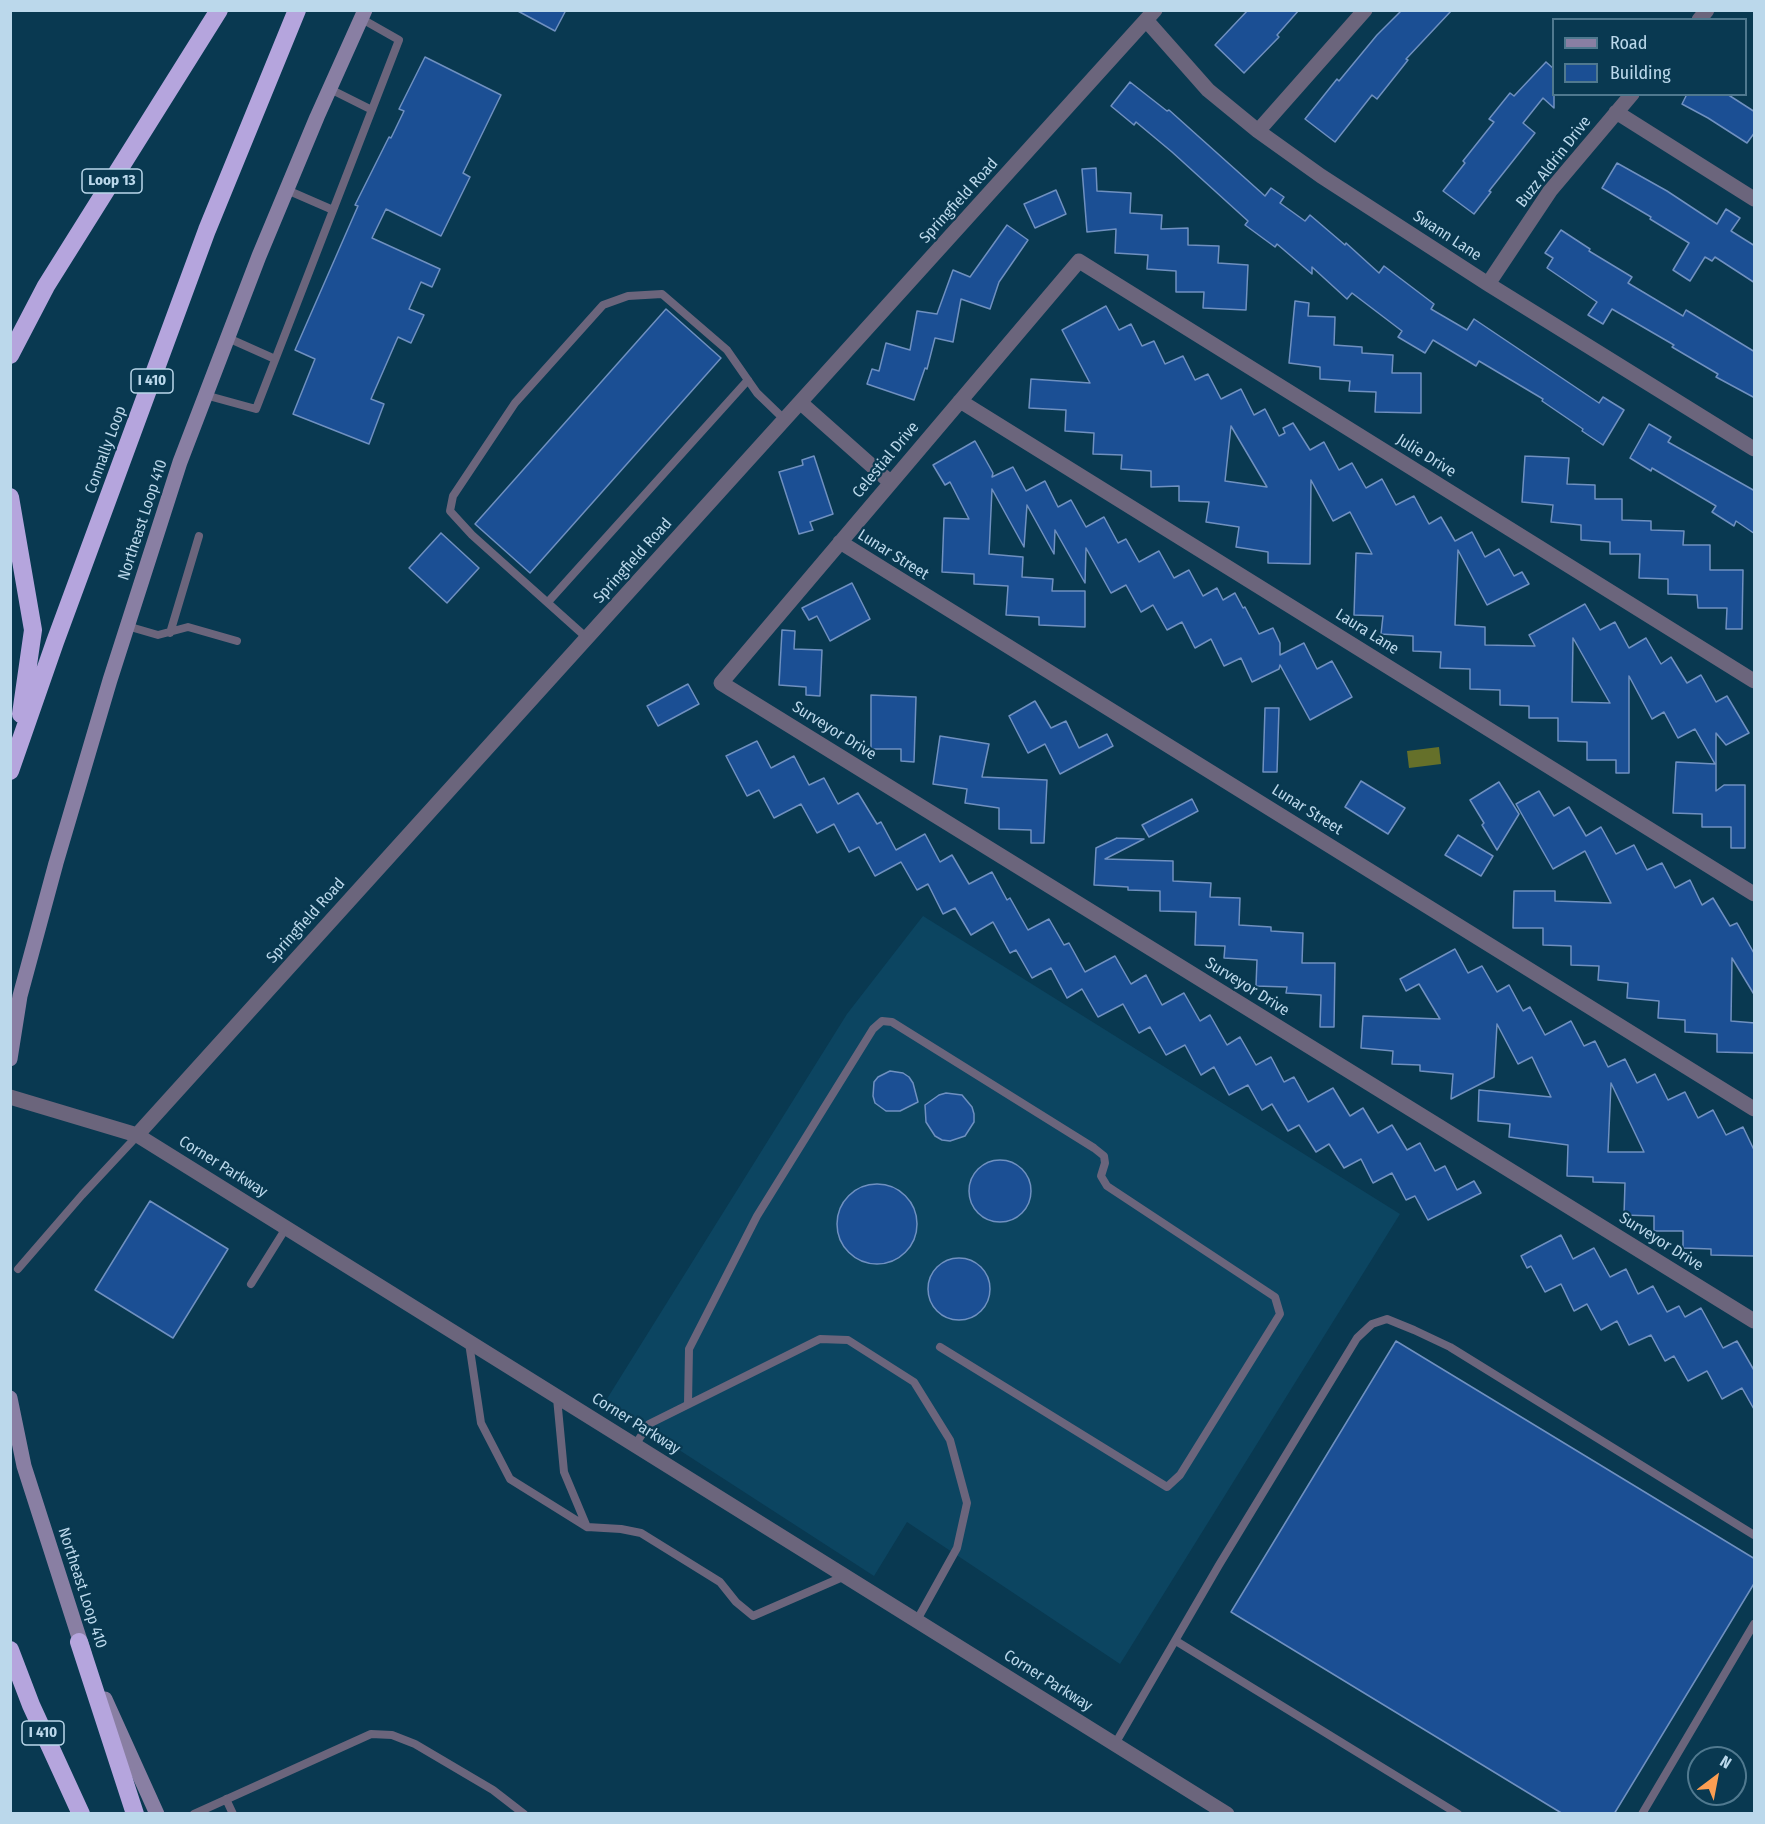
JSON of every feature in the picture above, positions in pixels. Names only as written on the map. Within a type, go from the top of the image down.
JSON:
[{"type":"highway","name":"Loop 13","points":[[10,355],[46,286],[219,10]]},
{"type":"highway","name":"Connally Loop","points":[[13,763],[207,230],[297,10]]},
{"type":"highway","points":[[10,497],[33,630],[13,763]]},
{"type":"highway","points":[[79,1642],[135,1814]]},
{"type":"highway","name":"I 410","points":[[10,1650],[31,1705],[81,1814]]},
{"type":"main road","name":"Northeast Loop 410","points":[[10,1059],[20,996],[56,863],[127,626],[180,462],[287,190],[364,14]]},
{"type":"main road","name":"Northeast Loop 410","points":[[10,1398],[24,1466],[79,1642],[158,1814]]},
{"type":"street","points":[[1258,131],[1365,10]]},
{"type":"street","name":"Swann Lane","points":[[1150,15],[1162,41],[1208,90],[1258,131],[1321,176],[1488,284],[1755,449]]},
{"type":"street","name":"Springfield Road","points":[[137,1135],[1150,15]]},
{"type":"street","name":"Buzz Aldrin Drive","points":[[1488,284],[1550,190],[1630,96]]},
{"type":"street","points":[[1616,112],[1755,198]]},
{"type":"street","name":"Celestial Drive","points":[[721,683],[1079,261]]},
{"type":"street","name":"Julie Drive","points":[[1079,261],[1755,681]]},
{"type":"street","name":"Laura Lane","points":[[960,401],[1755,894]]},
{"type":"street","points":[[801,403],[890,482]]},
{"type":"street","name":"Lunar Street","points":[[840,543],[1755,1109]]},
{"type":"street","name":"Surveyor Drive","points":[[721,683],[1755,1321]]},
{"type":"street","name":"Corner Parkway","points":[[10,1097],[137,1135],[1227,1814]]},
{"type":"lane","points":[[206,395],[256,409],[399,40],[364,14]]},
{"type":"lane","points":[[330,89],[372,110]]},
{"type":"lane","points":[[287,190],[333,210]]},
{"type":"lane","points":[[587,638],[472,535],[450,511],[453,496],[515,403],[603,305],[628,296],[662,294],[727,350],[757,393],[785,420]]},
{"type":"lane","points":[[228,338],[275,358]]},
{"type":"lane","points":[[548,602],[748,380]]},
{"type":"lane","points":[[170,633],[200,536]]},
{"type":"lane","points":[[127,626],[158,635],[188,627],[237,641]]},
{"type":"lane","points":[[688,1404],[689,1349],[757,1216],[873,1029],[882,1021],[892,1022],[1094,1148],[1104,1156],[1105,1164],[1101,1176],[1107,1186],[1275,1298],[1280,1314],[1180,1475],[1167,1487],[940,1347]]},
{"type":"lane","points":[[18,1269],[137,1135]]},
{"type":"lane","points":[[251,1284],[286,1228]]},
{"type":"lane","points":[[1115,1744],[1357,1338],[1372,1324],[1387,1319],[1450,1347],[1755,1535]]},
{"type":"lane","points":[[635,1445],[649,1424],[688,1404],[820,1339],[848,1340],[914,1382],[950,1440],[967,1503],[957,1548],[917,1620]]},
{"type":"lane","points":[[468,1342],[481,1423],[510,1479],[586,1527],[621,1529],[641,1533],[674,1551],[720,1582],[736,1602],[753,1616],[845,1576]]},
{"type":"lane","points":[[556,1396],[564,1472],[586,1527]]},
{"type":"lane","points":[[1642,1814],[1755,1624]]},
{"type":"lane","points":[[1176,1641],[1458,1814]]},
{"type":"lane","points":[[194,1814],[371,1734],[392,1735],[415,1744],[493,1790],[524,1814]]},
{"type":"lane","points":[[226,1799],[233,1814]]},
{"type":"shaded area","points":[[1439,747],[1441,764],[1409,768],[1407,751]]},
{"type":"shaded area","points":[[923,916],[1400,1214],[1120,1664],[907,1522],[874,1576],[605,1402],[847,1014]]},
{"type":"building","points":[[516,10],[566,10],[555,31]]},
{"type":"building","points":[[1248,10],[1299,10],[1277,35],[1279,37],[1244,73],[1215,45]]},
{"type":"building","points":[[1402,10],[1452,10],[1406,59],[1408,60],[1377,99],[1372,95],[1335,142],[1305,119],[1337,79],[1339,81],[1377,35]]},
{"type":"building","points":[[425,57],[501,95],[463,173],[470,177],[441,236],[386,209],[372,238],[440,269],[432,287],[421,282],[409,309],[424,315],[411,343],[398,337],[371,399],[384,404],[369,444],[293,414],[315,359],[295,350],[358,206],[355,205],[404,111],[399,109]]},
{"type":"building","points":[[1546,62],[1552,67],[1554,108],[1543,98],[1523,123],[1535,133],[1489,191],[1491,192],[1474,214],[1443,191],[1494,122],[1489,119],[1510,93],[1514,96]]},
{"type":"building","points":[[1130,82],[1167,111],[1169,110],[1265,196],[1271,188],[1284,197],[1280,203],[1305,221],[1310,215],[1379,273],[1384,266],[1434,304],[1431,309],[1467,330],[1474,319],[1599,403],[1603,397],[1624,410],[1603,445],[1542,401],[1543,399],[1479,361],[1476,366],[1433,340],[1425,353],[1398,337],[1402,331],[1352,293],[1347,299],[1312,267],[1312,274],[1277,244],[1275,247],[1245,225],[1248,221],[1172,152],[1136,122],[1134,125],[1111,106]]},
{"type":"building","points":[[1686,96],[1730,96],[1755,112],[1755,132],[1747,143],[1682,104]]},
{"type":"building","points":[[1617,163],[1667,191],[1717,224],[1726,209],[1740,218],[1731,231],[1755,246],[1755,283],[1715,257],[1712,261],[1705,257],[1690,281],[1673,270],[1689,243],[1602,188]]},
{"type":"building","points":[[1096,168],[1097,191],[1131,193],[1130,213],[1162,215],[1161,229],[1188,228],[1188,245],[1219,246],[1218,263],[1248,265],[1246,310],[1203,308],[1204,292],[1176,292],[1176,271],[1147,269],[1148,255],[1115,253],[1116,229],[1087,232],[1082,169]]},
{"type":"building","points":[[1056,190],[1066,214],[1035,228],[1024,204]]},
{"type":"building","points":[[1007,225],[1028,240],[999,282],[990,309],[961,299],[953,342],[935,338],[927,369],[925,368],[914,400],[867,384],[872,369],[879,371],[886,343],[910,350],[917,311],[937,314],[953,270],[970,277]]},
{"type":"building","points":[[1561,230],[1590,249],[1589,251],[1632,277],[1628,283],[1683,316],[1686,310],[1755,352],[1755,398],[1716,377],[1718,374],[1672,347],[1674,345],[1612,309],[1603,324],[1588,315],[1597,302],[1547,268],[1553,258],[1545,253]]},
{"type":"building","points":[[1295,301],[1309,303],[1308,316],[1335,317],[1334,345],[1362,347],[1362,353],[1393,355],[1392,373],[1421,373],[1421,413],[1375,412],[1376,392],[1349,391],[1350,381],[1320,379],[1320,367],[1289,363]]},
{"type":"building","points":[[1106,306],[1119,330],[1131,324],[1142,346],[1154,341],[1165,364],[1183,356],[1195,380],[1208,374],[1221,399],[1241,389],[1254,415],[1265,409],[1279,436],[1285,433],[1283,428],[1293,423],[1310,450],[1324,442],[1339,470],[1352,463],[1366,488],[1382,479],[1396,505],[1414,496],[1429,524],[1441,517],[1455,541],[1472,532],[1485,557],[1499,549],[1514,576],[1522,572],[1529,584],[1487,605],[1458,550],[1455,625],[1485,627],[1485,645],[1535,646],[1529,635],[1585,604],[1600,630],[1615,622],[1629,648],[1646,638],[1661,664],[1671,657],[1687,683],[1701,675],[1716,702],[1727,696],[1749,733],[1726,745],[1716,733],[1716,791],[1724,785],[1745,785],[1745,848],[1731,848],[1731,827],[1702,827],[1702,814],[1673,813],[1676,762],[1715,764],[1695,729],[1678,738],[1664,712],[1652,719],[1629,676],[1629,773],[1616,773],[1616,760],[1587,760],[1587,742],[1558,741],[1558,718],[1529,718],[1529,706],[1500,705],[1500,690],[1470,689],[1470,669],[1440,668],[1441,652],[1413,651],[1413,636],[1381,634],[1383,616],[1354,615],[1356,553],[1372,554],[1350,512],[1333,521],[1311,480],[1310,564],[1268,563],[1268,552],[1236,547],[1239,527],[1206,522],[1209,502],[1179,501],[1179,486],[1151,487],[1151,471],[1121,469],[1122,455],[1093,454],[1094,433],[1065,431],[1066,410],[1029,408],[1031,379],[1090,383],[1062,330]],"holes":[[[1231,426],[1267,487],[1225,481]],[[1573,638],[1610,703],[1572,702]]]},
{"type":"building","points":[[666,309],[721,358],[530,573],[475,524]]},
{"type":"building","points":[[1649,424],[1671,437],[1668,442],[1755,491],[1755,534],[1736,521],[1734,526],[1712,512],[1716,506],[1652,468],[1651,471],[1630,458]]},
{"type":"building","points":[[975,441],[993,473],[992,477],[1013,467],[1026,491],[1045,481],[1058,507],[1071,500],[1086,527],[1104,517],[1118,543],[1126,539],[1139,562],[1159,551],[1174,578],[1189,570],[1203,596],[1217,588],[1223,600],[1235,593],[1259,634],[1273,628],[1280,643],[1280,655],[1304,643],[1317,669],[1332,661],[1352,697],[1310,720],[1280,665],[1279,669],[1252,682],[1241,658],[1224,666],[1211,639],[1195,648],[1182,622],[1167,630],[1153,605],[1141,612],[1126,585],[1111,593],[1086,548],[1085,583],[1055,530],[1054,554],[1027,505],[1024,547],[992,489],[989,554],[1023,557],[1022,577],[1053,579],[1052,591],[1085,591],[1085,627],[1039,625],[1039,617],[1006,615],[1008,586],[974,584],[974,574],[942,572],[944,518],[969,519],[950,482],[945,485],[933,465]]},
{"type":"building","points":[[814,456],[833,514],[810,522],[813,530],[799,534],[779,472],[803,465],[802,460]]},
{"type":"building","points":[[1525,456],[1569,458],[1567,484],[1595,485],[1595,499],[1622,499],[1622,520],[1651,521],[1651,530],[1684,531],[1683,545],[1710,545],[1710,570],[1743,570],[1742,629],[1726,629],[1727,608],[1698,608],[1697,595],[1668,594],[1668,579],[1639,578],[1640,554],[1610,554],[1610,542],[1581,540],[1581,525],[1551,522],[1553,505],[1522,502]]},
{"type":"building","points":[[441,533],[479,568],[447,603],[409,568]]},
{"type":"building","points":[[852,583],[870,619],[830,641],[817,616],[809,620],[802,608]]},
{"type":"building","points":[[782,630],[795,631],[794,649],[822,650],[820,696],[806,695],[806,687],[779,685]]},
{"type":"building","points":[[688,684],[699,704],[658,726],[647,706]]},
{"type":"building","points":[[871,695],[916,697],[914,762],[901,761],[901,749],[871,749]]},
{"type":"building","points":[[1035,701],[1051,728],[1066,721],[1079,748],[1107,734],[1113,746],[1060,774],[1045,744],[1028,753],[1009,716]]},
{"type":"building","points":[[1265,708],[1279,708],[1277,772],[1263,772]]},
{"type":"building","points":[[940,736],[989,744],[982,777],[1047,780],[1044,843],[1031,843],[1031,830],[999,829],[999,808],[965,803],[967,789],[933,784]]},
{"type":"building","points":[[757,741],[771,768],[794,756],[809,785],[824,778],[838,804],[858,793],[877,824],[881,822],[896,850],[925,834],[940,862],[952,855],[969,884],[992,872],[1007,900],[1010,898],[1028,930],[1049,919],[1064,945],[1069,943],[1085,972],[1115,956],[1131,984],[1146,975],[1162,1005],[1184,993],[1200,1021],[1210,1015],[1227,1045],[1240,1037],[1256,1065],[1271,1057],[1284,1082],[1294,1077],[1308,1102],[1333,1088],[1350,1116],[1363,1108],[1378,1133],[1392,1125],[1407,1150],[1420,1143],[1435,1171],[1445,1166],[1457,1190],[1474,1181],[1481,1193],[1428,1220],[1415,1196],[1406,1200],[1392,1173],[1373,1183],[1361,1159],[1344,1168],[1329,1144],[1316,1152],[1299,1125],[1288,1131],[1272,1104],[1262,1110],[1248,1085],[1229,1095],[1214,1067],[1201,1075],[1185,1045],[1166,1055],[1150,1027],[1139,1033],[1123,1004],[1098,1017],[1082,989],[1067,998],[1051,968],[1032,978],[1016,950],[1010,953],[993,922],[971,935],[955,908],[943,914],[928,884],[917,890],[901,862],[875,876],[859,847],[849,852],[834,824],[817,833],[801,804],[774,818],[759,790],[747,796],[726,756]]},
{"type":"building","points":[[1361,781],[1405,808],[1388,834],[1345,807]]},
{"type":"building","points":[[1499,782],[1519,814],[1497,850],[1470,800]]},
{"type":"building","points":[[1539,791],[1554,816],[1569,807],[1586,836],[1601,827],[1616,854],[1634,845],[1647,870],[1662,863],[1675,888],[1690,880],[1702,905],[1713,898],[1730,926],[1737,923],[1755,955],[1755,996],[1732,958],[1731,1021],[1755,1023],[1755,1053],[1717,1052],[1717,1034],[1685,1032],[1685,1020],[1658,1018],[1659,1001],[1627,998],[1628,983],[1598,980],[1599,966],[1571,965],[1571,946],[1543,945],[1543,928],[1513,928],[1514,891],[1555,891],[1555,901],[1611,903],[1585,851],[1553,869],[1516,804]]},
{"type":"building","points":[[1192,799],[1198,811],[1149,837],[1142,825]]},
{"type":"building","points":[[1458,835],[1493,856],[1481,876],[1445,855]]},
{"type":"building","points":[[1117,838],[1144,839],[1105,859],[1173,861],[1173,881],[1211,883],[1210,897],[1240,898],[1239,925],[1271,927],[1271,931],[1303,933],[1302,963],[1335,963],[1334,1027],[1320,1027],[1321,995],[1286,993],[1287,987],[1256,986],[1257,960],[1224,958],[1225,946],[1195,945],[1196,912],[1160,911],[1160,891],[1128,890],[1128,887],[1094,885],[1096,848]]},
{"type":"building","points":[[1455,949],[1468,973],[1482,966],[1497,992],[1509,985],[1523,1011],[1530,1007],[1545,1035],[1571,1021],[1584,1046],[1595,1041],[1608,1067],[1625,1059],[1637,1083],[1655,1074],[1668,1100],[1685,1092],[1698,1118],[1713,1110],[1726,1135],[1743,1127],[1755,1152],[1755,1256],[1711,1255],[1711,1249],[1683,1248],[1683,1231],[1654,1231],[1654,1216],[1624,1215],[1625,1183],[1593,1182],[1593,1177],[1567,1176],[1568,1145],[1509,1137],[1510,1124],[1478,1121],[1479,1090],[1551,1097],[1532,1057],[1518,1064],[1497,1024],[1494,1077],[1451,1099],[1453,1074],[1420,1071],[1420,1065],[1392,1064],[1393,1051],[1361,1048],[1363,1016],[1440,1019],[1419,984],[1406,991],[1400,979]],"holes":[[[1611,1083],[1644,1152],[1608,1152]]]},
{"type":"building","points":[[890,1071],[903,1073],[909,1077],[918,1102],[900,1111],[886,1111],[875,1103],[874,1082],[878,1077]]},
{"type":"building","points":[[946,1093],[962,1095],[972,1107],[974,1114],[974,1122],[965,1136],[950,1141],[935,1136],[926,1122],[925,1105]]},
{"type":"building","points":[[1000,1160],[1012,1162],[1022,1169],[1029,1179],[1031,1191],[1029,1203],[1022,1213],[1012,1220],[1000,1222],[988,1220],[978,1213],[971,1203],[969,1191],[971,1179],[978,1169],[988,1162]]},
{"type":"building","points":[[877,1184],[899,1191],[905,1196],[916,1216],[917,1224],[910,1246],[905,1252],[885,1263],[877,1264],[855,1257],[849,1252],[838,1232],[837,1224],[844,1202],[849,1196],[869,1185]]},
{"type":"building","points":[[150,1201],[228,1249],[173,1338],[95,1290]]},
{"type":"building","points":[[1561,1235],[1573,1259],[1594,1248],[1610,1277],[1626,1269],[1638,1294],[1653,1286],[1667,1312],[1679,1306],[1685,1317],[1701,1308],[1723,1348],[1737,1341],[1755,1372],[1755,1411],[1742,1388],[1722,1399],[1707,1371],[1688,1381],[1674,1356],[1665,1361],[1651,1335],[1629,1345],[1617,1321],[1601,1330],[1587,1304],[1574,1311],[1561,1284],[1545,1292],[1531,1266],[1527,1268],[1521,1256]]},
{"type":"building","points":[[959,1258],[971,1260],[981,1267],[988,1277],[990,1289],[988,1301],[981,1311],[971,1318],[959,1320],[947,1318],[937,1311],[930,1301],[928,1289],[930,1277],[937,1267],[947,1260]]},
{"type":"building","points":[[1396,1341],[1755,1559],[1755,1582],[1614,1814],[1563,1814],[1231,1612]]}]
